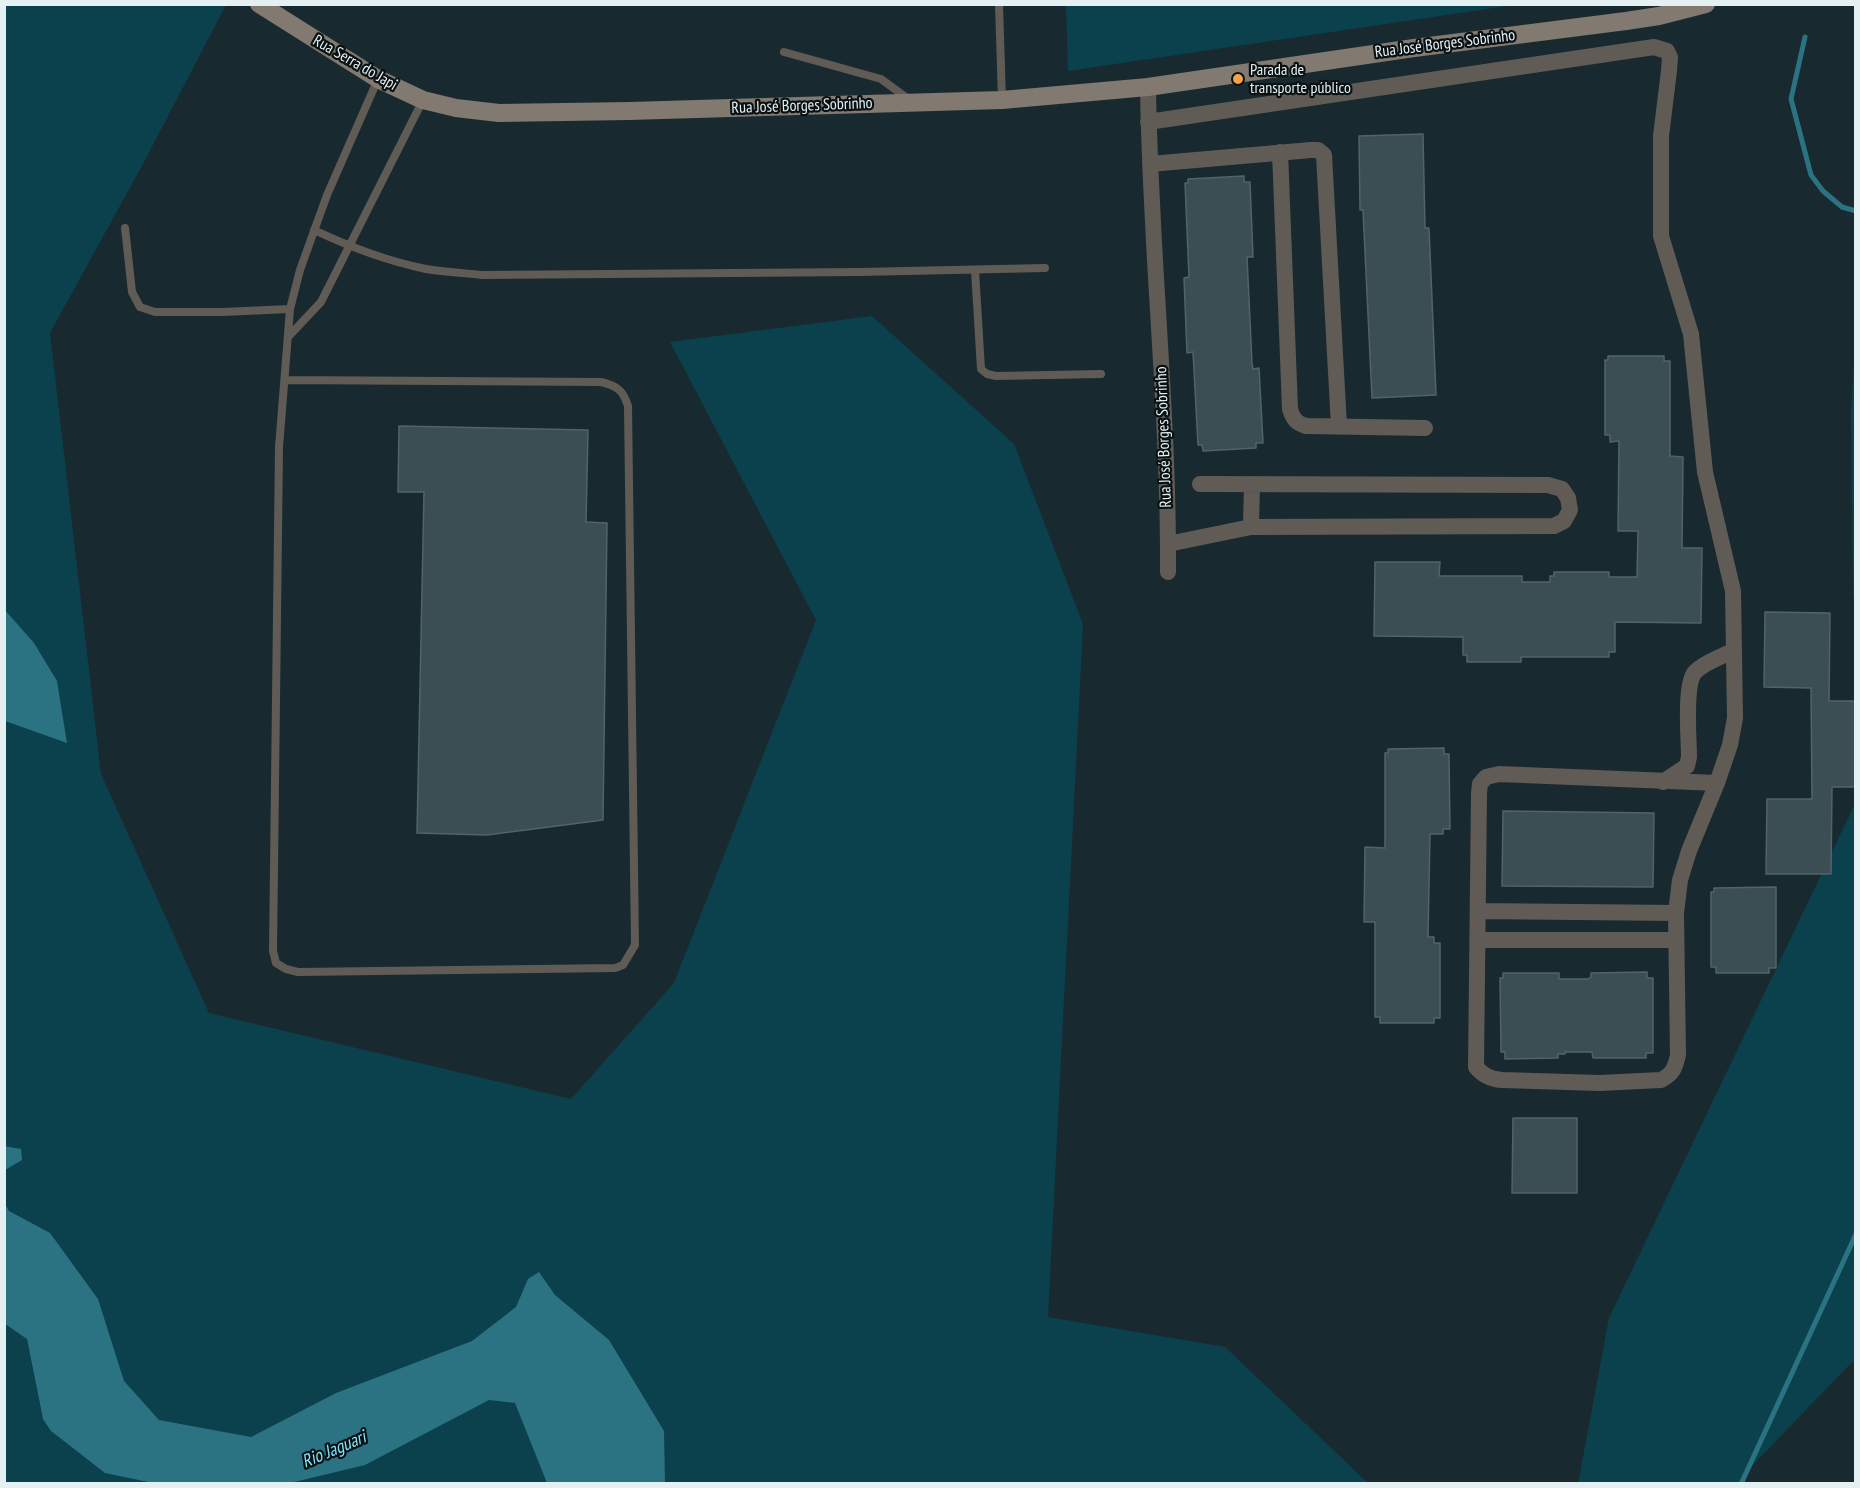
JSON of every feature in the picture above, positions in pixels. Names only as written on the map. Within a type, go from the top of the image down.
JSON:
[{"type":"street","name":"Rua Serra do Japi","points":[[259,4],[378,79],[423,100],[456,108]]},
{"type":"street","name":"Rua José Borges Sobrinho","points":[[456,108],[499,113],[1002,100],[1148,87],[1414,48],[1626,21],[1659,16],[1706,4]]},
{"type":"street","points":[[1148,122],[1654,47],[1667,51],[1670,57],[1661,136],[1661,236],[1691,334],[1705,472],[1733,591],[1736,718],[1730,745],[1717,783],[1689,851],[1680,880],[1676,913],[1678,1055],[1670,1076],[1661,1080],[1600,1083],[1502,1080],[1491,1079],[1481,1073],[1476,1066],[1479,793],[1480,784],[1485,777],[1499,774],[1717,783]]},
{"type":"street","name":"Rua José Borges Sobrinho","points":[[1148,87],[1163,394],[1168,572]]},
{"type":"street","points":[[1150,164],[1311,150],[1318,150],[1324,155],[1339,426]]},
{"type":"street","points":[[1280,153],[1290,409],[1293,418],[1299,424],[1425,428]]},
{"type":"street","points":[[1168,544],[1251,526],[1554,526],[1564,521],[1570,510],[1568,498],[1562,489],[1548,485],[1200,484]]},
{"type":"street","points":[[1251,526],[1252,484]]},
{"type":"street","points":[[1663,782],[1687,766],[1689,685],[1694,673],[1734,651]]},
{"type":"street","points":[[1478,911],[1676,913]]},
{"type":"street","points":[[1478,940],[1676,940]]},
{"type":"lane","points":[[999,4],[1002,100]]},
{"type":"lane","points":[[784,52],[881,79],[915,103]]},
{"type":"lane","points":[[285,381],[601,382],[615,386],[623,392],[628,406],[635,945],[623,965],[615,968],[298,972],[276,963],[273,951],[279,447],[290,309],[300,270],[327,195],[378,79]]},
{"type":"lane","points":[[289,336],[321,302],[423,100]]},
{"type":"lane","points":[[125,228],[132,292],[140,308],[155,312],[290,309]]},
{"type":"lane","points":[[314,230],[348,246],[387,259],[428,269],[482,275],[633,275],[1045,268]]},
{"type":"lane","points":[[975,270],[981,369],[987,374],[996,376],[1101,374]]},
{"type":"shaded area","points":[[1066,4],[1514,4],[1514,5],[1068,71]]},
{"type":"shaded area","points":[[5,5],[226,5],[144,162],[50,333],[101,774],[209,1013],[571,1099],[674,983],[816,620],[670,342],[872,316],[1014,444],[1083,624],[1048,1317],[1225,1347],[1368,1483],[5,1483],[4,1324],[27,1338],[43,1419],[49,1337],[4,1293]]},
{"type":"shaded area","points":[[1855,345],[1855,605],[1851,413]]},
{"type":"shaded area","points":[[1855,804],[1855,1359],[1746,1472],[1745,1483],[1578,1484],[1609,1318]]},
{"type":"water","points":[[4,609],[34,643],[57,681],[67,743],[5,721]]},
{"type":"water","points":[[4,1146],[21,1149],[22,1160],[5,1170]]},
{"type":"water","name":"Rio Jaguari","points":[[5,1204],[9,1211],[50,1233],[98,1299],[124,1381],[159,1420],[251,1437],[336,1393],[472,1341],[516,1307],[528,1279],[539,1272],[555,1295],[609,1340],[664,1431],[665,1483],[547,1483],[515,1403],[489,1400],[365,1465],[290,1483],[153,1483],[105,1473],[51,1431],[43,1419],[27,1339],[5,1324]]},
{"type":"building","points":[[1423,134],[1425,228],[1429,228],[1436,395],[1372,398],[1363,210],[1360,210],[1359,136]]},
{"type":"building","points":[[1244,176],[1244,182],[1250,182],[1253,257],[1247,257],[1252,363],[1253,369],[1259,368],[1263,443],[1256,443],[1256,448],[1203,451],[1202,445],[1198,445],[1193,352],[1187,353],[1184,278],[1189,277],[1185,183],[1188,183],[1188,179]]},
{"type":"building","points":[[1608,356],[1664,356],[1664,361],[1670,361],[1670,456],[1683,457],[1682,548],[1702,548],[1701,623],[1615,622],[1615,652],[1609,652],[1609,657],[1521,657],[1521,662],[1467,662],[1467,655],[1463,655],[1463,637],[1374,636],[1375,562],[1440,562],[1439,576],[1522,576],[1522,582],[1550,582],[1550,576],[1554,576],[1554,572],[1609,572],[1609,577],[1637,577],[1638,531],[1618,531],[1619,441],[1610,442],[1610,435],[1605,435],[1605,360],[1608,360]]},
{"type":"building","points":[[399,426],[588,430],[586,522],[607,523],[603,820],[487,835],[417,833],[424,492],[398,492]]},
{"type":"building","points":[[1765,612],[1830,613],[1829,701],[1856,701],[1856,787],[1832,787],[1831,874],[1766,874],[1767,799],[1812,799],[1811,688],[1764,687]]},
{"type":"building","points":[[1444,748],[1444,754],[1449,754],[1450,829],[1443,829],[1443,834],[1430,834],[1428,937],[1434,937],[1434,943],[1440,943],[1440,1018],[1434,1018],[1434,1023],[1380,1023],[1380,1017],[1375,1017],[1375,922],[1364,922],[1365,847],[1385,848],[1385,753],[1388,753],[1388,749]]},
{"type":"building","points":[[1503,811],[1654,813],[1653,887],[1502,886]]},
{"type":"building","points":[[1776,887],[1776,968],[1769,968],[1769,973],[1716,973],[1716,967],[1711,967],[1711,892],[1714,892],[1714,888]]},
{"type":"building","points":[[1647,972],[1647,978],[1653,978],[1653,1053],[1646,1053],[1646,1058],[1593,1058],[1592,1052],[1565,1052],[1565,1054],[1558,1054],[1558,1058],[1505,1059],[1505,1052],[1501,1052],[1500,978],[1503,978],[1503,973],[1559,973],[1559,979],[1588,979],[1591,973]]},
{"type":"building","points":[[1513,1118],[1577,1118],[1577,1193],[1512,1193]]},
{"type":"waterway","points":[[1805,37],[1791,99],[1811,175],[1823,191],[1842,207],[1856,211]]},
{"type":"waterway","points":[[1741,1484],[1856,1234]]},
{"type":"place","name":"Parada de transporte público","points":[[1238,79]]}]
